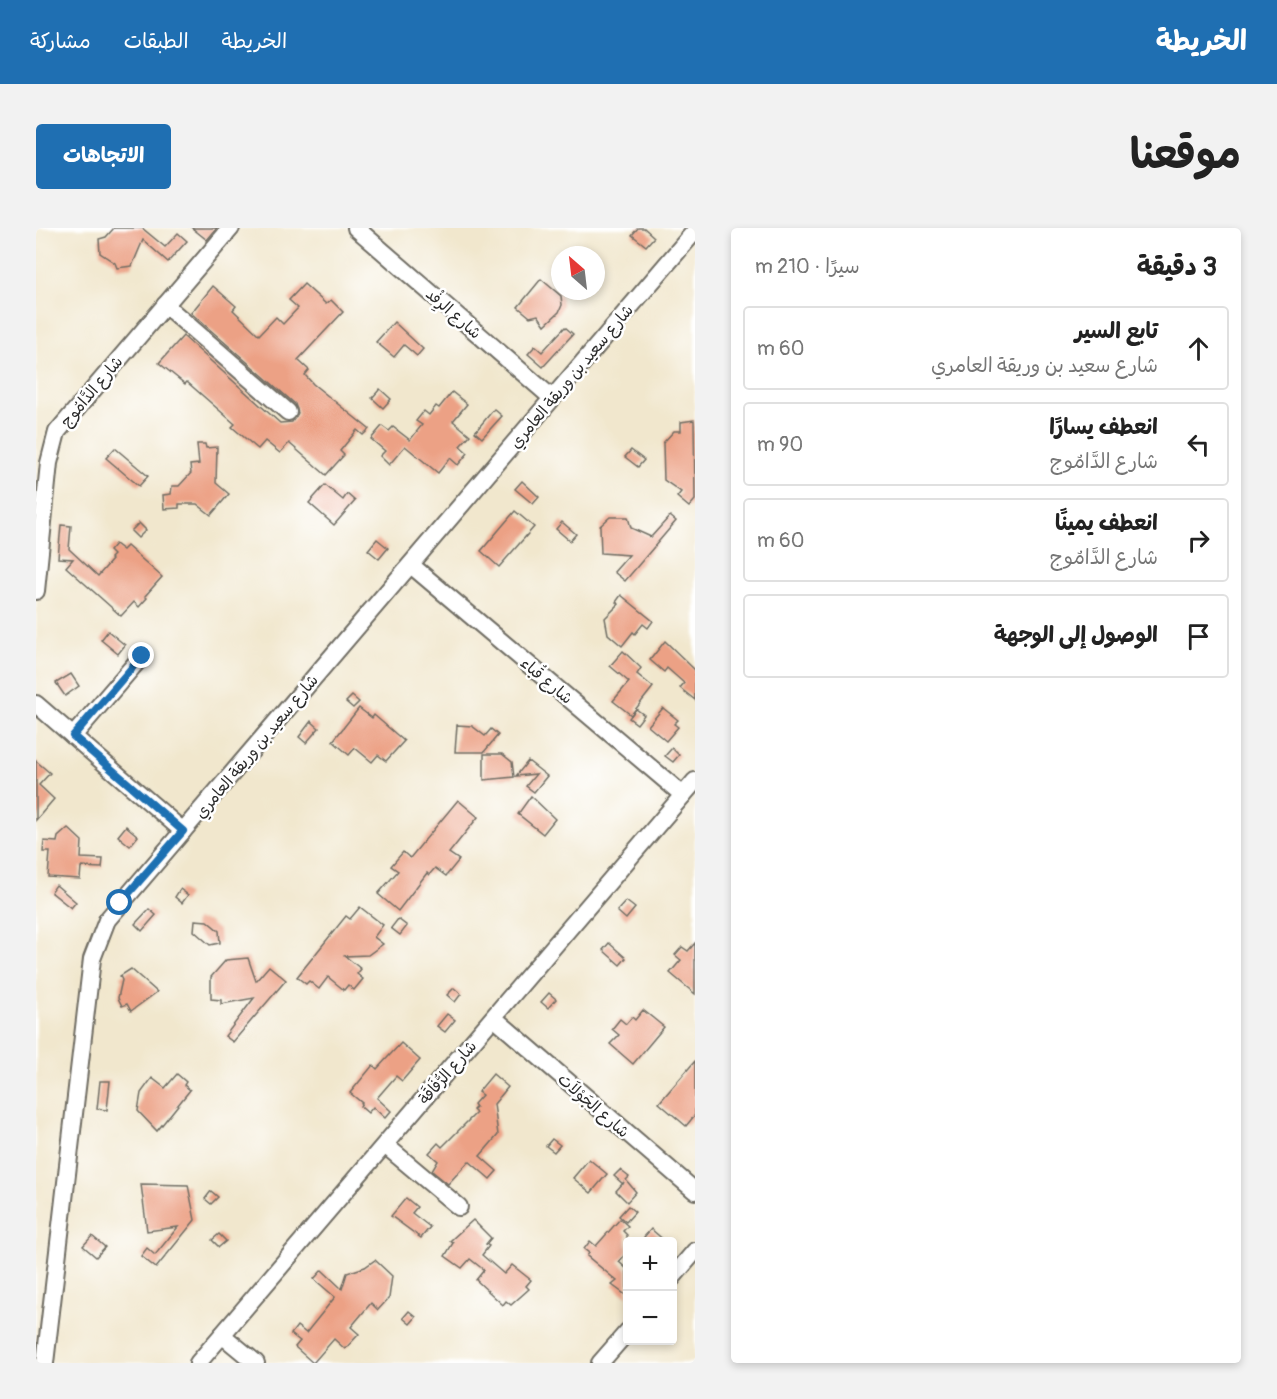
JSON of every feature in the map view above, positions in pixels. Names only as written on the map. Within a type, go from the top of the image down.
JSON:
[{"type":"street","name":"شارع الدَّامُوج","points":[[36,591],[49,463],[57,432],[231,228]]},
{"type":"street","name":"شارع الرِفْد","points":[[356,228],[552,398]]},
{"type":"street","name":"شارع سعيد بن وريقة العامري","points":[[45,1363],[92,959],[107,920],[695,231]]},
{"type":"street","points":[[165,305],[288,412]]},
{"type":"street","name":"شارع قُباء","points":[[411,565],[682,795]]},
{"type":"street","points":[[73,736],[142,656]]},
{"type":"street","points":[[36,704],[183,831]]},
{"type":"street","name":"شارع الرُّفَاقَة","points":[[198,1363],[695,781]]},
{"type":"street","name":"شارع الجَوْلاَت","points":[[494,1018],[695,1191]]},
{"type":"street","points":[[385,1145],[459,1207]]},
{"type":"street","points":[[677,1272],[695,1251]]},
{"type":"street","points":[[222,1335],[256,1363]]},
{"type":"street","points":[[600,1363],[623,1336]]},
{"type":"building","points":[[114,228],[142,228],[165,247],[178,233],[187,241],[168,262],[143,240],[132,266],[117,268],[115,263],[100,253],[99,239],[106,237]]},
{"type":"building","points":[[192,228],[217,228],[207,240]]},
{"type":"building","points":[[638,228],[644,228],[654,237],[646,246],[632,235]]},
{"type":"building","points":[[541,279],[551,288],[551,300],[561,300],[562,305],[559,312],[545,325],[538,315],[530,317],[518,307]]},
{"type":"building","points":[[304,284],[326,304],[331,300],[343,312],[298,360],[309,370],[305,375],[313,384],[369,429],[363,435],[357,430],[340,451],[344,455],[326,475],[289,443],[280,453],[265,441],[258,449],[232,427],[235,424],[187,382],[185,384],[159,363],[183,336],[280,423],[292,422],[298,413],[295,404],[191,313],[213,286],[236,306],[233,310],[259,335],[276,317],[283,324],[298,308],[289,300]]},
{"type":"building","points":[[394,322],[423,349],[417,356],[404,345],[394,357],[376,342]]},
{"type":"building","points":[[565,327],[573,334],[543,367],[528,354],[535,346],[542,352]]},
{"type":"building","points":[[380,389],[391,399],[383,408],[372,398]]},
{"type":"building","points":[[452,392],[467,404],[453,421],[470,435],[460,446],[468,453],[458,465],[450,458],[438,473],[405,446],[389,465],[380,456],[385,451],[371,439],[382,426],[389,431],[393,427],[410,440],[422,425],[416,421],[424,411],[429,415],[436,406],[439,408]]},
{"type":"building","points":[[494,409],[502,416],[482,438],[475,432]]},
{"type":"building","points":[[694,420],[695,500],[689,507],[677,497],[681,492],[664,480],[663,443],[674,431],[681,431],[681,422]]},
{"type":"building","points":[[197,444],[205,444],[206,448],[217,447],[216,483],[229,494],[211,515],[197,504],[179,504],[179,508],[164,509],[163,495],[171,494],[172,486],[179,486],[191,473],[190,465],[199,464]]},
{"type":"building","points":[[115,448],[148,476],[139,486],[106,458]]},
{"type":"building","points":[[631,450],[644,460],[638,467],[625,457]]},
{"type":"building","points":[[522,481],[539,497],[533,504],[515,489]]},
{"type":"building","points":[[325,485],[343,500],[347,494],[355,501],[334,525],[309,503]]},
{"type":"building","points":[[515,511],[534,527],[499,567],[481,551]]},
{"type":"building","points":[[670,516],[676,521],[625,581],[614,572],[629,555],[601,553],[600,526],[610,517],[628,517],[631,528],[651,537]]},
{"type":"building","points":[[562,522],[576,534],[570,541],[556,529]]},
{"type":"building","points":[[139,523],[146,530],[138,538],[131,531]]},
{"type":"building","points":[[61,525],[71,526],[69,549],[98,576],[112,560],[110,558],[113,555],[109,551],[115,544],[123,550],[127,546],[162,577],[145,596],[147,598],[139,607],[134,602],[121,616],[66,567],[73,559],[58,558]]},
{"type":"building","points":[[377,539],[388,548],[379,559],[368,550]]},
{"type":"building","points":[[621,595],[653,621],[648,628],[643,624],[635,634],[633,632],[622,646],[608,634],[605,618],[619,604],[616,602]]},
{"type":"building","points":[[108,631],[125,645],[118,654],[101,640]]},
{"type":"building","points":[[665,641],[695,670],[695,700],[680,688],[684,683],[667,668],[664,672],[650,660]]},
{"type":"building","points":[[623,651],[641,668],[637,674],[653,687],[631,715],[613,701],[629,682],[610,666]]},
{"type":"building","points":[[71,674],[79,686],[65,696],[56,683]]},
{"type":"building","points":[[352,696],[359,702],[353,708],[346,702]]},
{"type":"building","points":[[359,708],[372,718],[374,715],[404,741],[386,761],[378,755],[372,762],[355,748],[349,755],[333,741]]},
{"type":"building","points":[[663,708],[678,720],[674,724],[678,727],[666,741],[648,726]]},
{"type":"building","points":[[636,709],[644,715],[637,724],[629,718]]},
{"type":"building","points":[[311,721],[319,728],[306,743],[299,737]]},
{"type":"building","points":[[457,725],[472,726],[485,736],[491,729],[498,735],[484,752],[455,752]]},
{"type":"building","points":[[672,748],[679,755],[673,762],[665,756]]},
{"type":"building","points":[[484,754],[502,754],[512,762],[514,777],[484,780]]},
{"type":"building","points":[[36,761],[50,773],[39,785],[54,799],[36,820]]},
{"type":"building","points":[[528,761],[547,776],[534,792],[526,786],[536,774],[516,776]]},
{"type":"building","points":[[531,796],[555,819],[543,834],[518,814]]},
{"type":"building","points":[[458,800],[478,817],[449,853],[459,860],[446,876],[435,868],[429,875],[427,873],[398,911],[378,894],[398,871],[391,866],[403,852],[410,858]]},
{"type":"building","points":[[126,826],[138,836],[130,846],[118,836]]},
{"type":"building","points":[[68,828],[82,841],[81,858],[103,859],[102,868],[81,867],[80,879],[48,877],[50,852],[43,852],[44,841],[57,842],[58,837]]},
{"type":"building","points":[[56,885],[76,902],[71,908],[51,892]]},
{"type":"building","points":[[180,889],[188,895],[182,903],[175,897]]},
{"type":"building","points":[[626,901],[635,908],[626,919],[617,911]]},
{"type":"building","points":[[360,907],[383,925],[374,937],[383,944],[368,955],[345,956],[361,969],[357,974],[363,979],[354,990],[348,985],[344,990],[328,977],[319,989],[309,981],[306,984],[297,977],[346,916],[350,919]]},
{"type":"building","points":[[149,909],[156,915],[142,931],[135,924]]},
{"type":"building","points":[[398,919],[407,926],[400,935],[391,928]]},
{"type":"building","points":[[195,920],[207,921],[219,931],[220,943],[210,945],[194,931]]},
{"type":"building","points":[[609,943],[626,958],[620,965],[603,950]]},
{"type":"building","points":[[695,943],[695,994],[670,973],[681,960],[675,955],[682,947],[688,951]]},
{"type":"building","points":[[248,958],[256,981],[269,966],[286,980],[233,1042],[225,1036],[254,998],[221,1004],[221,1000],[211,999],[211,977],[226,960]]},
{"type":"building","points":[[131,969],[157,992],[131,1011],[127,1004],[122,1006],[118,998],[122,980],[120,976]]},
{"type":"building","points":[[454,988],[461,994],[455,1002],[447,995]]},
{"type":"building","points":[[549,993],[556,999],[548,1008],[541,1002]]},
{"type":"building","points":[[643,1010],[664,1027],[633,1064],[610,1044],[619,1035],[612,1029],[620,1019],[626,1024],[632,1017],[635,1020]]},
{"type":"building","points":[[447,1014],[455,1020],[445,1032],[437,1026]]},
{"type":"building","points":[[401,1043],[420,1060],[402,1081],[396,1076],[377,1098],[391,1111],[385,1118],[373,1107],[368,1113],[360,1106],[362,1103],[350,1093],[373,1065],[377,1069]]},
{"type":"building","points":[[695,1061],[695,1115],[686,1126],[659,1103]]},
{"type":"building","points":[[177,1074],[186,1082],[184,1085],[190,1090],[157,1131],[138,1111],[141,1093],[152,1078],[165,1088]]},
{"type":"building","points":[[493,1074],[508,1087],[494,1104],[498,1135],[480,1156],[497,1171],[490,1179],[469,1161],[448,1184],[432,1171],[438,1161],[429,1153],[438,1143],[442,1147],[476,1113],[473,1110],[476,1107],[474,1104],[482,1095],[478,1092]]},
{"type":"building","points":[[100,1081],[110,1081],[107,1110],[97,1109]]},
{"type":"building","points":[[552,1139],[560,1145],[554,1152],[546,1146]]},
{"type":"building","points":[[589,1159],[607,1174],[591,1193],[573,1178]]},
{"type":"building","points":[[620,1170],[629,1177],[626,1180],[636,1192],[627,1202],[616,1191],[623,1184],[614,1176]]},
{"type":"building","points":[[141,1184],[188,1185],[195,1220],[156,1268],[141,1256],[147,1248],[155,1255],[178,1227],[147,1231]]},
{"type":"building","points":[[211,1191],[218,1197],[211,1204],[205,1199]]},
{"type":"building","points":[[406,1198],[417,1207],[412,1213],[430,1227],[421,1238],[391,1216]]},
{"type":"building","points":[[628,1206],[635,1212],[626,1222],[619,1216]]},
{"type":"building","points":[[620,1219],[628,1226],[623,1231],[627,1237],[623,1237],[623,1257],[619,1262],[623,1266],[623,1293],[612,1285],[617,1281],[587,1256],[589,1253],[584,1249],[590,1241],[596,1246]]},
{"type":"building","points":[[473,1220],[491,1238],[486,1244],[489,1246],[482,1255],[504,1274],[512,1265],[531,1280],[526,1286],[529,1289],[511,1305],[506,1301],[503,1305],[476,1280],[484,1270],[470,1259],[462,1268],[445,1256],[453,1243],[450,1241]]},
{"type":"building","points":[[651,1229],[660,1237],[644,1237]]},
{"type":"building","points":[[219,1234],[226,1241],[219,1247],[212,1240]]},
{"type":"building","points":[[92,1236],[105,1247],[96,1257],[83,1246]]},
{"type":"building","points":[[375,1260],[392,1276],[389,1298],[378,1310],[371,1303],[351,1327],[359,1334],[345,1349],[334,1339],[313,1363],[295,1347],[300,1341],[291,1334],[297,1326],[306,1333],[335,1297],[314,1279],[322,1270],[342,1289],[347,1273],[365,1267]]},
{"type":"building","points":[[409,1311],[416,1317],[410,1324],[403,1318]]},
{"type":"route","points":[[120,903],[183,831],[73,736],[142,656]]}]
